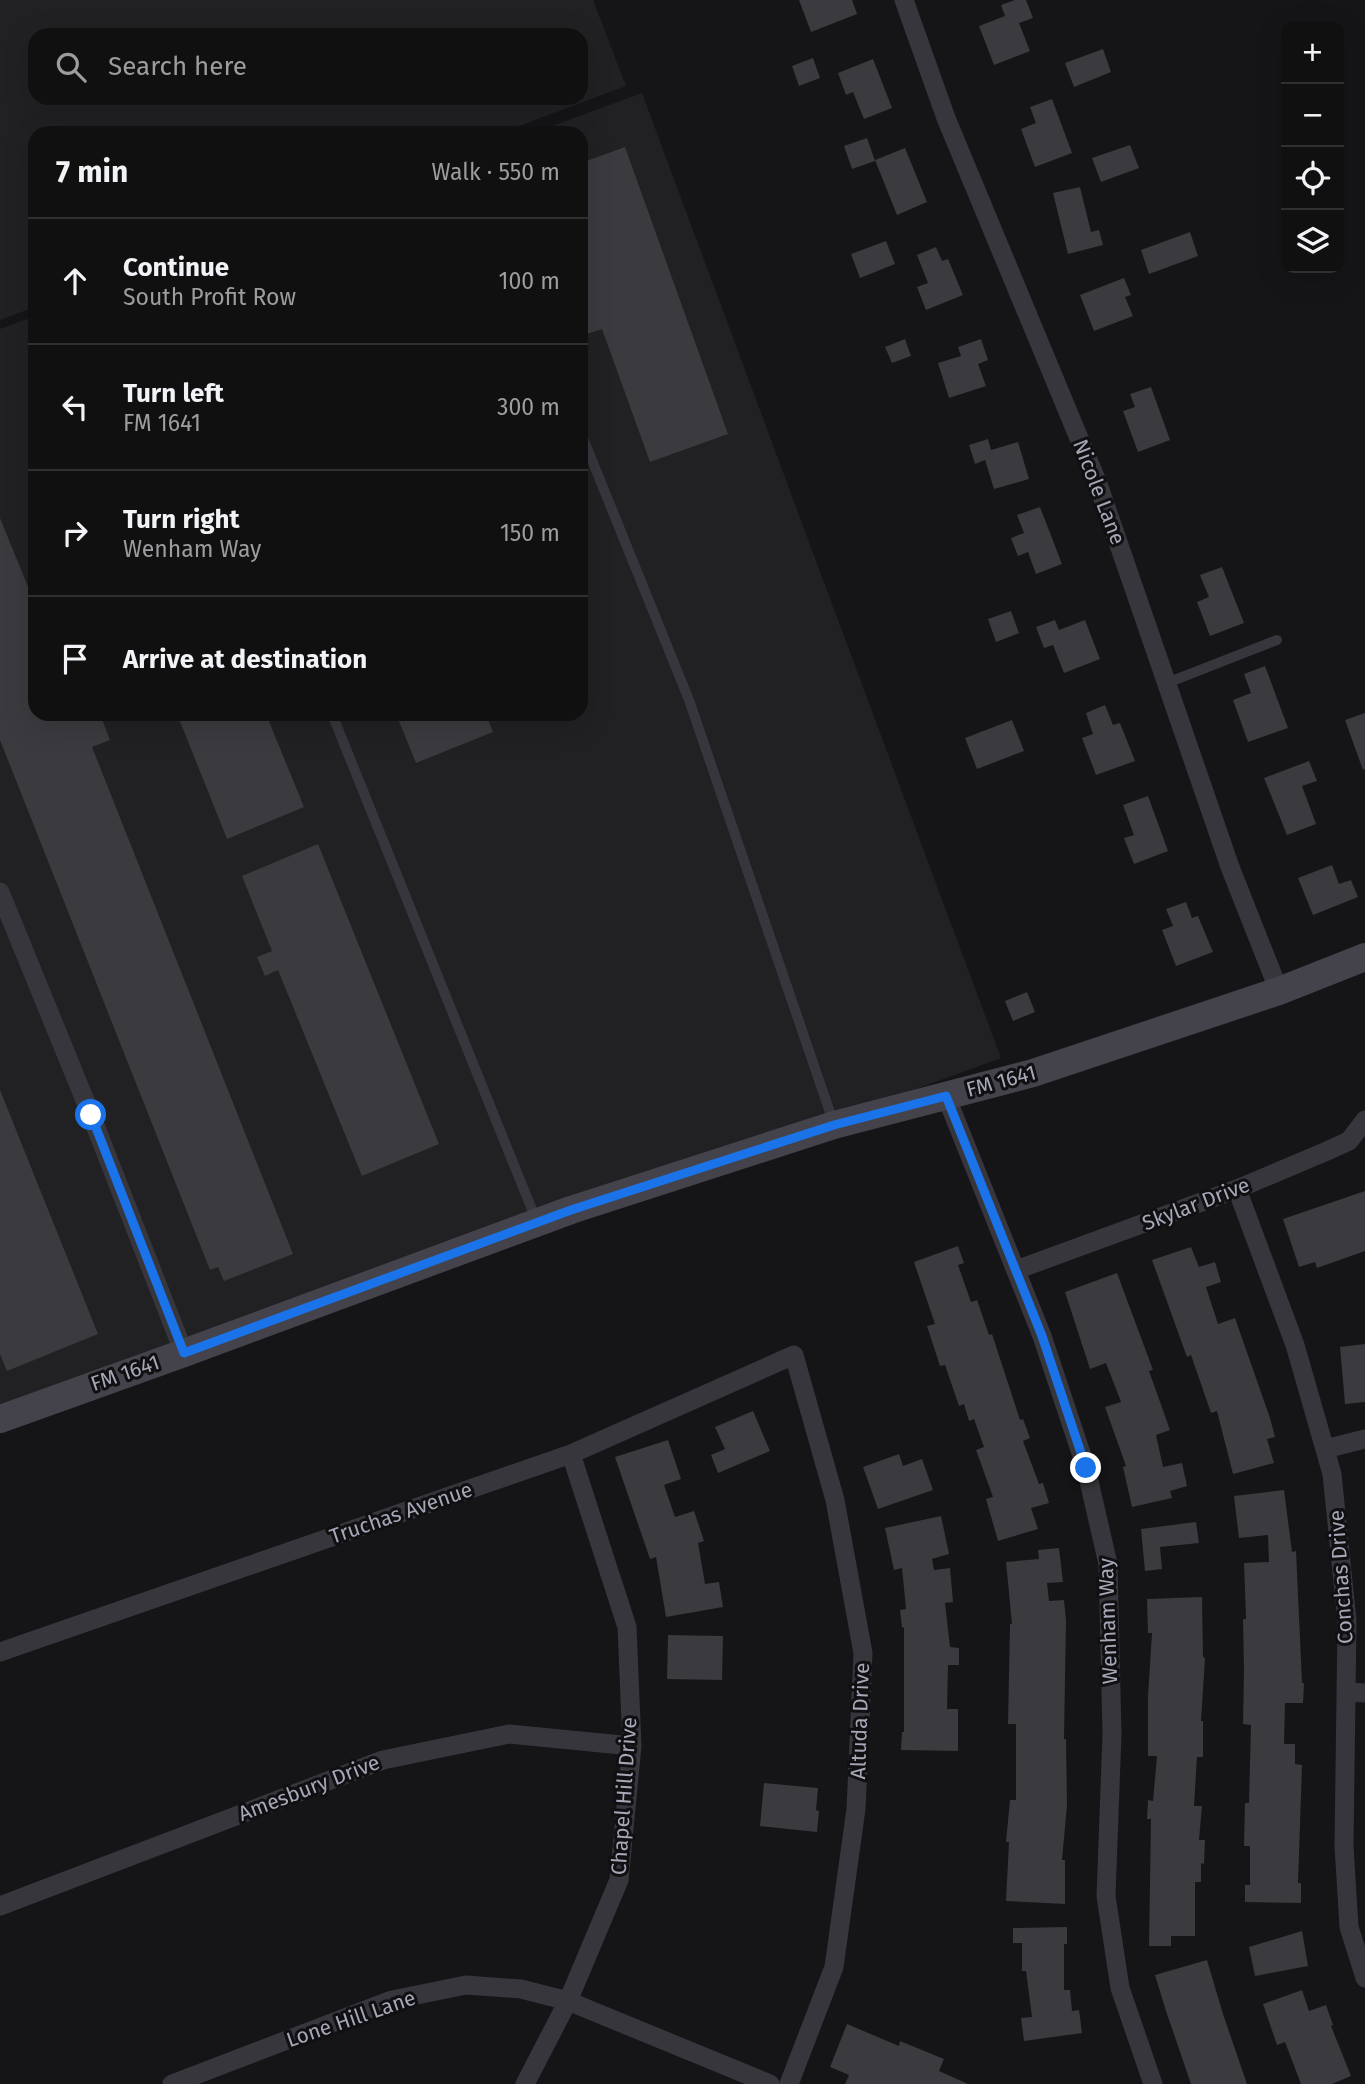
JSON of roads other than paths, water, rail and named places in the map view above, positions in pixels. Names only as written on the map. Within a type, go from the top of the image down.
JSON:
[{"type":"main road","name":"FM 1641","points":[[0,1419],[537,1222],[834,1125],[1033,1073],[1279,991],[1365,957]]},
{"type":"street","name":"Nicole Lane","points":[[904,0],[946,118],[1098,484],[1230,867],[1279,991]]},
{"type":"street","points":[[0,892],[184,1353]]},
{"type":"street","name":"Wenham Way","points":[[946,1096],[1042,1336],[1086,1468],[1108,1564],[1112,1734],[1106,1896],[1120,1988],[1153,2084]]},
{"type":"street","name":"Skylar Drive","points":[[1016,1270],[1237,1189],[1349,1141],[1365,1120]]},
{"type":"street","name":"Conchas Drive","points":[[1237,1189],[1295,1345],[1332,1474],[1355,1693],[1344,1846],[1349,1927],[1365,1978]]},
{"type":"street","name":"Truchas Avenue","points":[[0,1652],[571,1454],[794,1355]]},
{"type":"street","name":"Altuda Drive","points":[[789,2084],[834,1967],[856,1810],[863,1653],[835,1500],[794,1355]]},
{"type":"street","points":[[1325,1449],[1365,1439]]},
{"type":"street","name":"Chapel Hill Drive","points":[[525,2084],[569,2001],[620,1880],[632,1746],[627,1627],[571,1454]]},
{"type":"street","name":"Amesbury Drive","points":[[0,1906],[383,1760],[509,1734],[632,1746]]},
{"type":"street","name":"Lone Hill Lane","points":[[172,2084],[392,2000],[466,1984],[521,1989],[569,2001],[771,2084]]},
{"type":"lane","points":[[588,450],[689,700],[834,1125]]},
{"type":"lane","points":[[1167,683],[1277,640]]},
{"type":"lane","points":[[335,721],[537,1222]]}]
